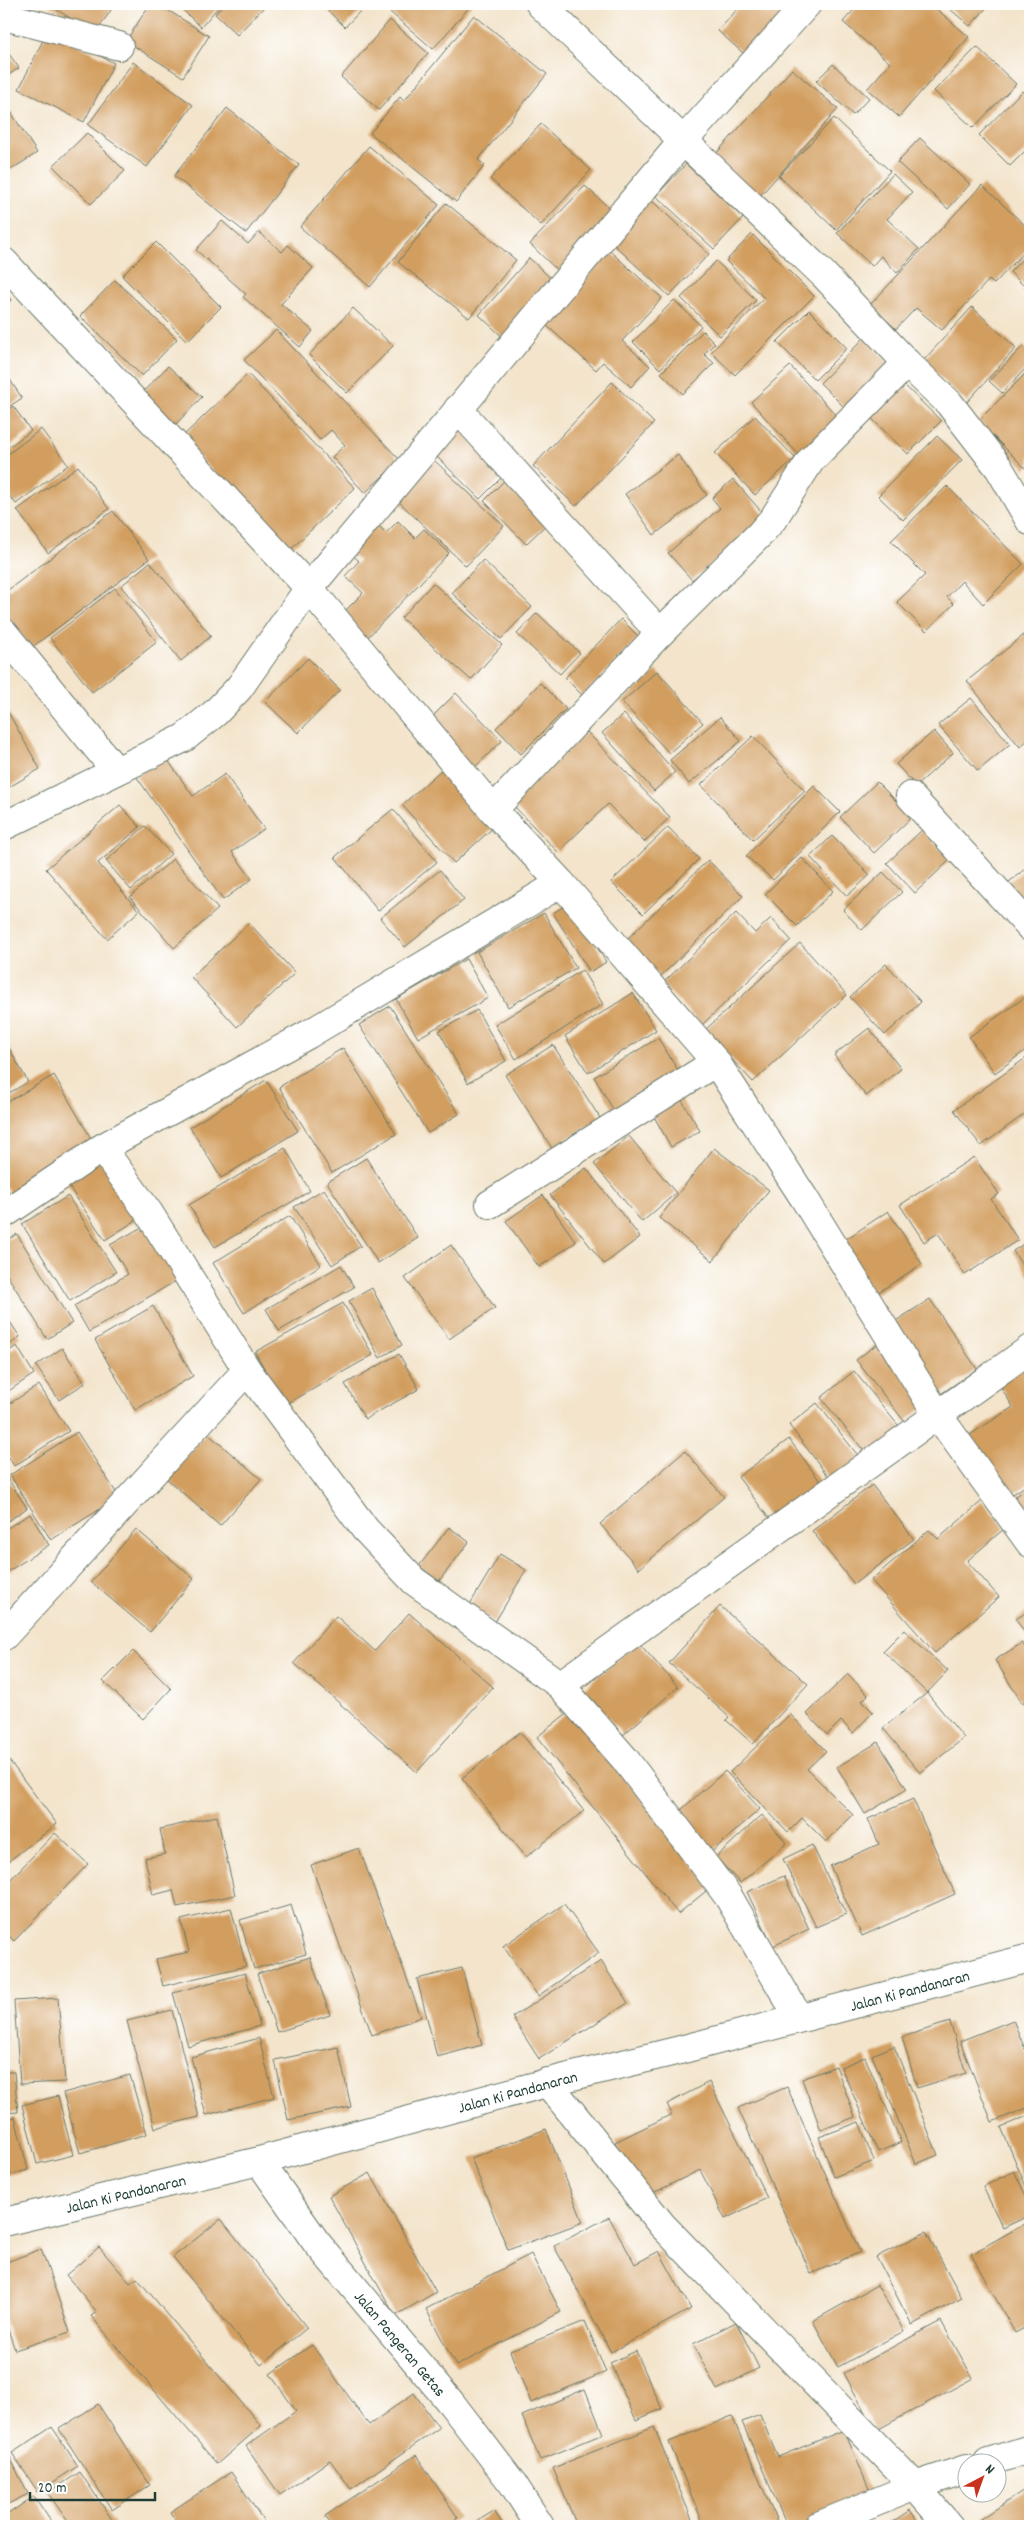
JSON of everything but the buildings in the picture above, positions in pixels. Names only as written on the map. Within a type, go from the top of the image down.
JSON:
[{"type":"street","points":[[540,4],[823,274],[907,363],[949,403],[999,468],[1030,521]]},
{"type":"street","points":[[4,826],[184,738],[215,713],[239,688],[309,588],[683,141],[807,4]]},
{"type":"street","points":[[4,16],[119,46]]},
{"type":"street","points":[[4,262],[309,588],[493,810],[561,884],[716,1062],[804,1198],[937,1414],[1030,1543]]},
{"type":"street","points":[[493,810],[660,633],[760,534],[773,519],[811,460],[907,363]]},
{"type":"street","points":[[458,410],[660,633]]},
{"type":"street","points":[[4,633],[116,771]]},
{"type":"street","points":[[910,796],[1030,927]]},
{"type":"street","points":[[4,1214],[102,1148],[309,1034],[561,884]]},
{"type":"street","points":[[490,1204],[716,1062]]},
{"type":"street","points":[[102,1148],[149,1213],[247,1370],[366,1529],[414,1581],[560,1686],[624,1758],[728,1896],[799,2018]]},
{"type":"street","points":[[560,1686],[1030,1349]]},
{"type":"street","points":[[4,1636],[247,1370]]},
{"type":"street","name":"Jalan Ki Pandanaran","points":[[4,2222],[259,2161],[547,2082],[1030,1958]]},
{"type":"street","points":[[547,2082],[662,2225],[915,2486],[949,2526]]},
{"type":"street","name":"Jalan Pangeran Getas","points":[[259,2161],[316,2242],[457,2411],[514,2484],[540,2526]]},
{"type":"street","points":[[1006,2456],[1030,2449]]},
{"type":"street","points":[[818,2526],[915,2486],[956,2472]]}]
